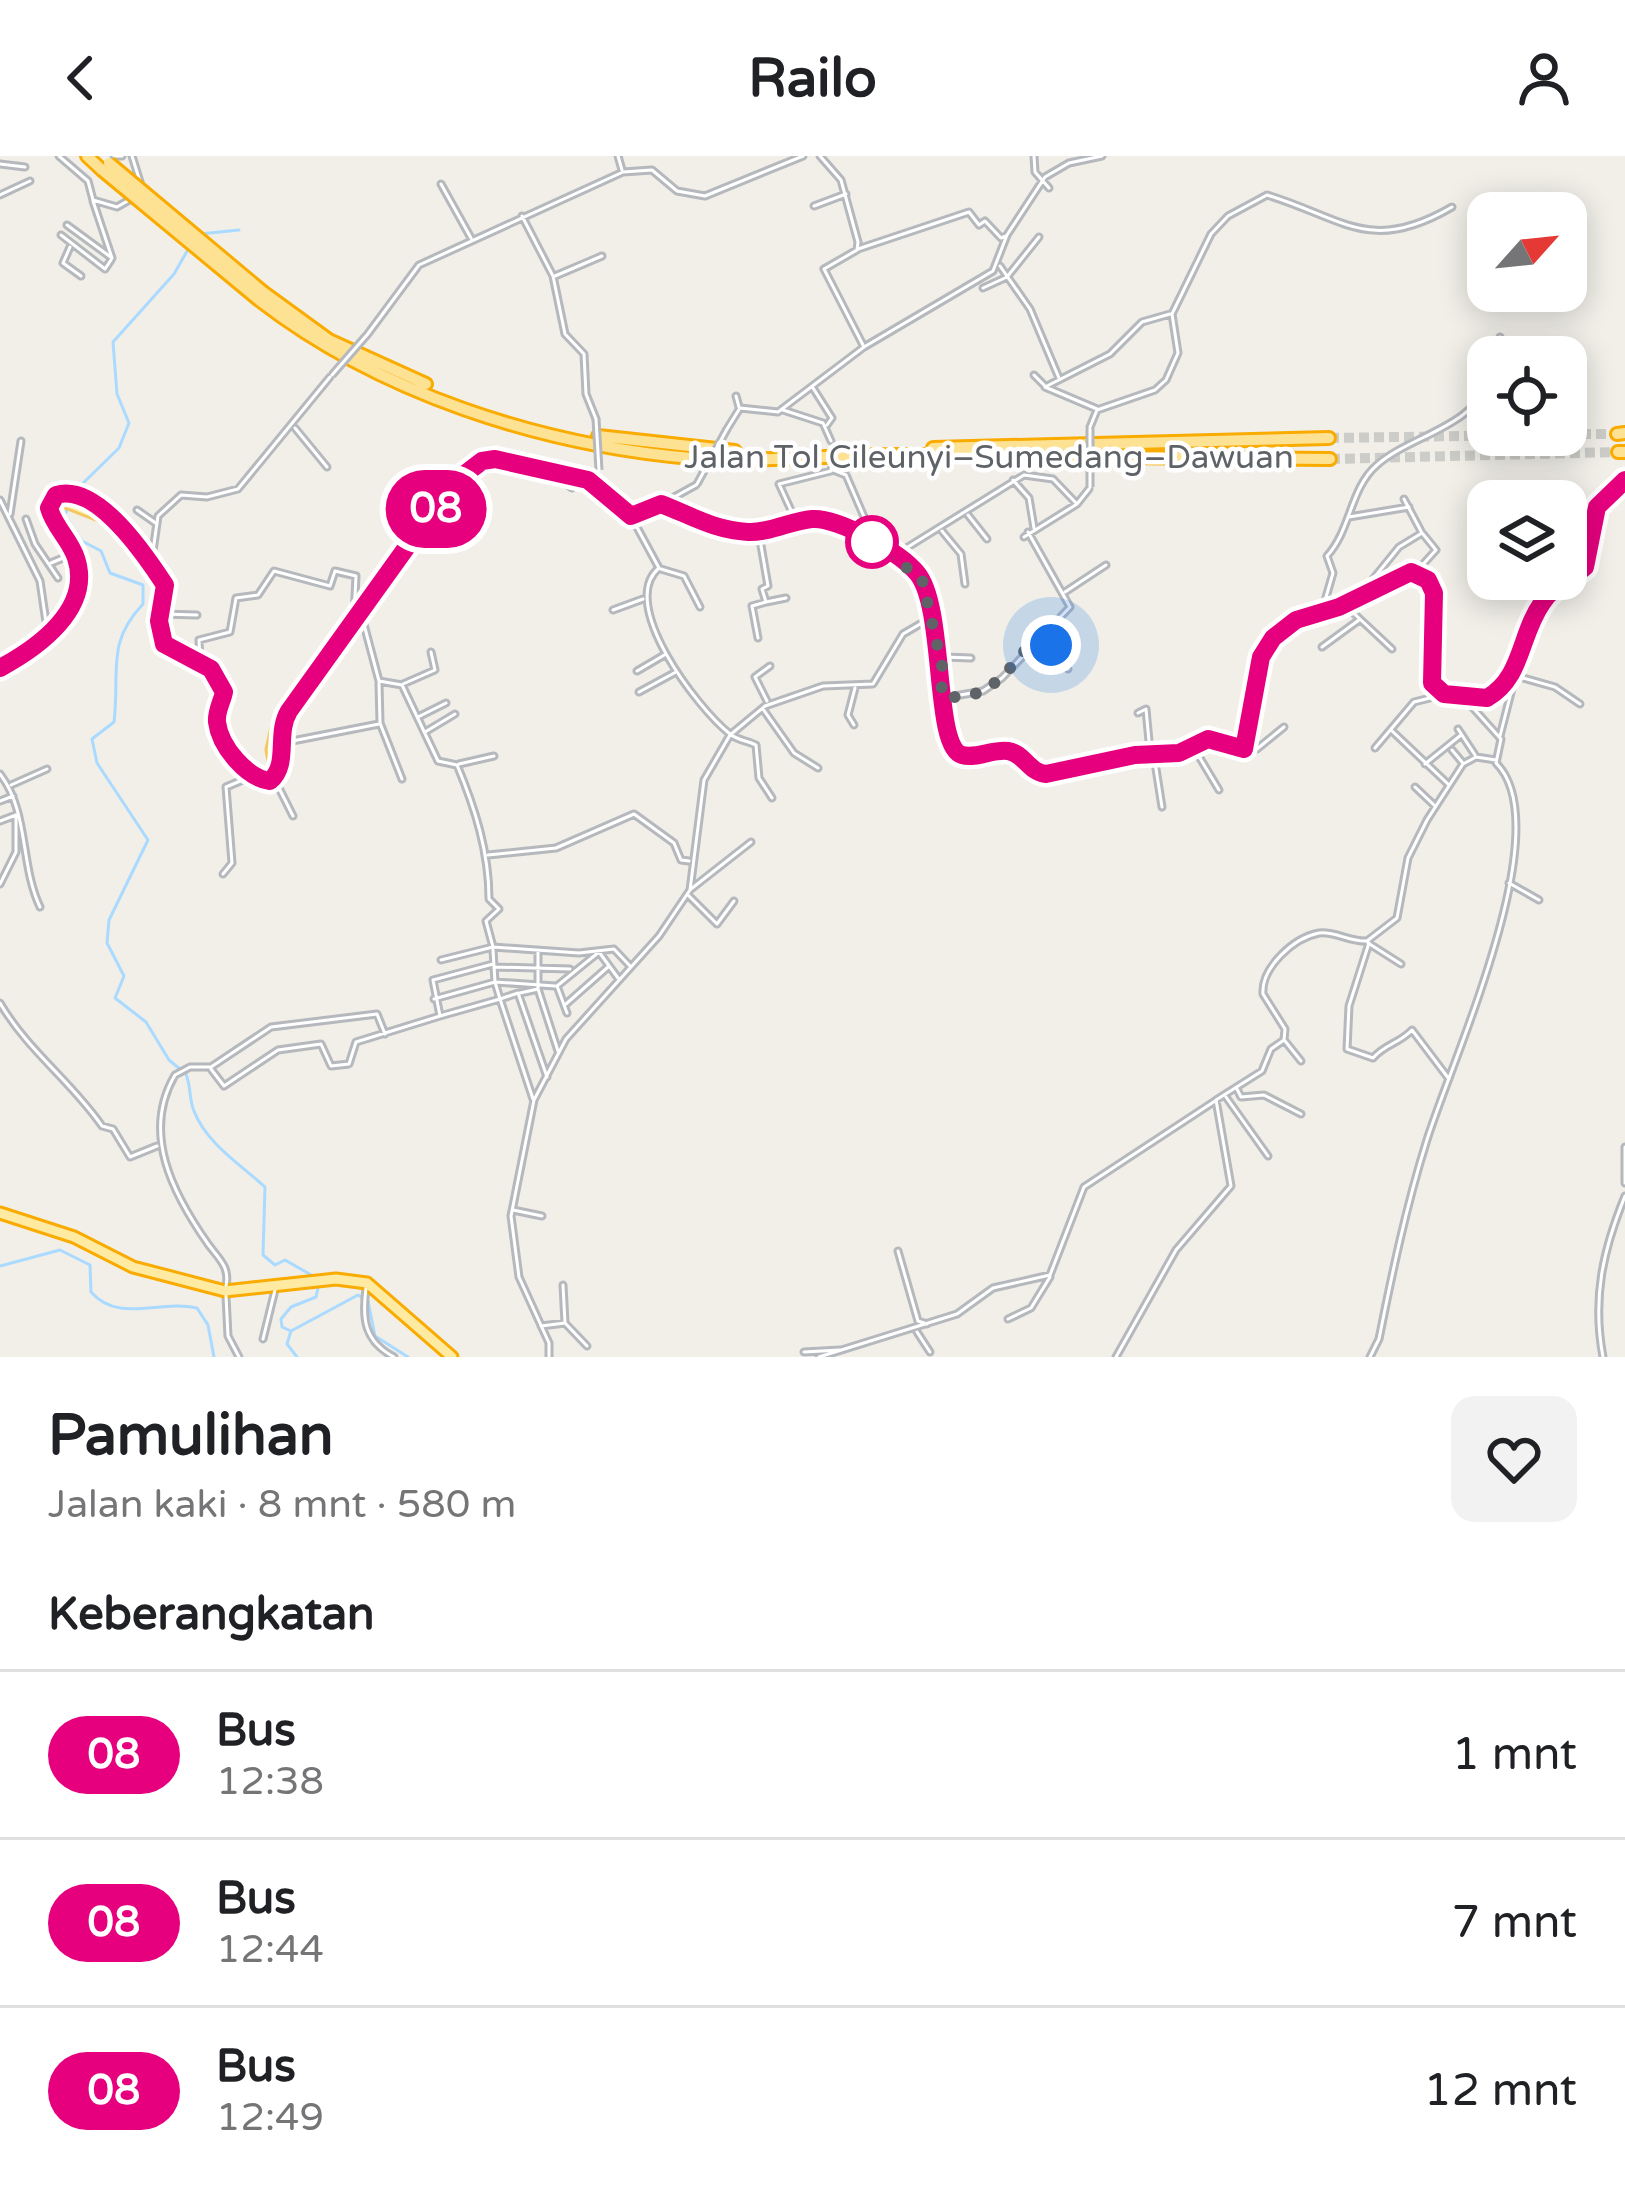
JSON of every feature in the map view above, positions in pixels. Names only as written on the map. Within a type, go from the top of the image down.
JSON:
[{"type":"highway","name":"Jalan Tol Cileunyi–Sumedang–Dawuan","points":[[87,156],[107,161],[261,296],[370,370],[491,416],[622,448],[766,459],[873,454],[1330,459]]},
{"type":"highway","name":"Jalan Tol Cileunyi–Sumedang–Dawuan","points":[[261,296],[329,340],[429,386],[551,427],[624,441],[764,453],[1329,438]]},
{"type":"highway","points":[[0,1214],[74,1237],[134,1267],[225,1291],[317,1281],[367,1283],[412,1328],[451,1356]]},
{"type":"main road","points":[[276,777],[272,741],[283,720],[452,484],[479,463],[495,459],[588,480],[631,516],[661,504],[703,525],[759,532],[796,522],[837,523],[876,545],[922,579],[932,619],[945,735],[961,755],[1012,752],[1046,774],[1193,747],[1211,739],[1246,747],[1247,713],[1264,648],[1293,622],[1415,573],[1428,580],[1434,593],[1429,674],[1444,694],[1487,698],[1515,675],[1533,616],[1555,587],[1585,567],[1597,507],[1625,480]]},
{"type":"main road","points":[[0,668],[46,637],[77,591],[74,553],[49,508],[57,500],[72,499],[113,518],[152,566],[166,588],[160,634],[168,648],[214,671],[224,692],[218,730],[254,776],[264,782],[276,777]]},
{"type":"main road","points":[[276,777],[283,720]]},
{"type":"street","points":[[59,156],[89,182],[112,258]]},
{"type":"street","points":[[107,161],[122,156]]},
{"type":"street","points":[[93,200],[120,207],[141,188],[132,156]]},
{"type":"street","points":[[618,156],[623,172]]},
{"type":"street","points":[[152,566],[161,513],[181,495],[207,497],[238,489],[294,427],[419,265],[522,214],[623,172],[652,170],[677,191],[705,196],[803,156]]},
{"type":"street","points":[[820,156],[846,194],[857,250]]},
{"type":"street","points":[[1034,156],[1041,182],[1049,188]]},
{"type":"street","points":[[740,408],[770,414],[782,409],[864,347],[999,264],[1007,235],[1041,182],[1054,169],[1102,156]]},
{"type":"street","points":[[0,164],[25,167]]},
{"type":"street","points":[[0,195],[30,181]]},
{"type":"street","points":[[441,184],[472,239]]},
{"type":"street","points":[[814,206],[846,194]]},
{"type":"street","points":[[1034,375],[1045,386],[1097,410],[1155,390],[1166,380],[1179,347],[1172,314],[1211,234],[1228,215],[1267,195],[1349,229],[1420,226],[1452,207]]},
{"type":"street","points":[[864,347],[824,269],[857,250],[969,212],[1000,238],[1007,235]]},
{"type":"street","points":[[522,214],[553,276],[563,329],[584,354],[603,493]]},
{"type":"street","points":[[68,225],[112,258]]},
{"type":"street","points":[[61,235],[105,269],[112,258]]},
{"type":"street","points":[[983,288],[1007,277],[1039,237]]},
{"type":"street","points":[[72,244],[63,262],[81,277]]},
{"type":"street","points":[[86,256],[93,248]]},
{"type":"street","points":[[553,276],[602,256]]},
{"type":"street","points":[[999,264],[1030,309],[1060,379]]},
{"type":"street","points":[[1045,386],[1110,354],[1142,322],[1172,314]]},
{"type":"street","points":[[812,386],[832,418],[826,425]]},
{"type":"street","points":[[661,504],[697,484],[740,408],[736,396]]},
{"type":"street","points":[[782,409],[826,425]]},
{"type":"street","points":[[1028,532],[1077,504],[1090,488],[1090,429],[1097,410]]},
{"type":"street","points":[[1321,613],[1333,573],[1328,556],[1346,534],[1347,517],[1374,467],[1467,410]]},
{"type":"street","points":[[826,425],[831,441]]},
{"type":"street","points":[[294,427],[327,467]]},
{"type":"street","points":[[9,516],[21,441]]},
{"type":"street","points":[[796,522],[779,484],[831,470],[846,475],[876,545]]},
{"type":"street","points":[[548,471],[572,488]]},
{"type":"street","points":[[588,480],[599,471]]},
{"type":"street","points":[[893,556],[1024,475],[1053,479],[1077,504]]},
{"type":"street","points":[[941,695],[957,699],[985,690],[1069,609],[1028,532],[1029,498],[1012,479]]},
{"type":"street","points":[[1404,499],[1421,533],[1436,550],[1415,573]]},
{"type":"street","points":[[0,500],[40,581],[46,637]]},
{"type":"street","points":[[1347,517],[1409,507]]},
{"type":"street","points":[[137,510],[157,524]]},
{"type":"street","points":[[967,513],[987,539]]},
{"type":"street","points":[[631,516],[659,568],[684,576],[700,607]]},
{"type":"street","points":[[26,519],[34,544],[58,578]]},
{"type":"street","points":[[940,529],[961,554],[965,584]]},
{"type":"street","points":[[759,532],[765,544],[758,553],[768,585],[762,589],[766,602]]},
{"type":"street","points":[[1378,587],[1373,578],[1399,547],[1421,533]]},
{"type":"street","points":[[50,564],[74,553]]},
{"type":"street","points":[[1063,593],[1106,566]]},
{"type":"street","points":[[659,568],[647,579],[644,599],[668,653],[677,671],[730,734],[756,745],[759,778],[772,798]]},
{"type":"street","points":[[200,662],[200,640],[230,632],[236,598],[259,594],[274,571],[330,586],[334,571],[356,576],[358,614],[379,681],[380,723],[402,779]]},
{"type":"street","points":[[758,638],[752,606],[786,598]]},
{"type":"street","points":[[613,610],[644,599]]},
{"type":"street","points":[[1345,604],[1392,649]]},
{"type":"street","points":[[160,614],[196,615]]},
{"type":"street","points":[[734,902],[717,923],[688,892],[704,780],[730,734],[769,705],[824,686],[874,684],[903,634],[932,619]]},
{"type":"street","points":[[1322,647],[1360,619]]},
{"type":"street","points":[[1042,631],[1068,669]]},
{"type":"street","points":[[379,681],[402,685],[435,670],[431,652]]},
{"type":"street","points":[[637,671],[668,653]]},
{"type":"street","points":[[936,658],[971,658]]},
{"type":"street","points":[[769,705],[755,676],[770,666]]},
{"type":"street","points":[[639,692],[677,671]]},
{"type":"street","points":[[1496,760],[1515,675],[1555,687],[1580,704]]},
{"type":"street","points":[[402,685],[440,764],[494,756]]},
{"type":"street","points":[[854,725],[848,715],[857,697],[855,686]]},
{"type":"street","points":[[1375,748],[1414,702],[1444,694]]},
{"type":"street","points":[[1464,698],[1500,736]]},
{"type":"street","points":[[416,718],[446,703]]},
{"type":"street","points":[[762,708],[794,753],[818,768]]},
{"type":"street","points":[[1138,713],[1146,709],[1162,807]]},
{"type":"street","points":[[423,733],[455,714]]},
{"type":"street","points":[[280,743],[380,723]]},
{"type":"street","points":[[1246,747],[1257,749],[1284,727]]},
{"type":"street","points":[[1389,729],[1410,745],[1423,766],[1450,785]]},
{"type":"street","points":[[1423,766],[1459,732],[1476,757]]},
{"type":"street","points":[[1193,747],[1219,790]]},
{"type":"street","points":[[1452,750],[1462,764]]},
{"type":"street","points":[[1370,1357],[1379,1339],[1411,1193],[1481,1000],[1508,882],[1517,800],[1511,779],[1496,760],[1476,757],[1462,764],[1412,847],[1399,914],[1368,942],[1349,1006],[1347,1049],[1373,1058],[1384,1045],[1403,1040],[1412,1030],[1450,1079]]},
{"type":"street","points":[[457,765],[487,855],[489,899],[499,909],[485,921],[495,982],[534,1100]]},
{"type":"street","points":[[9,786],[47,769]]},
{"type":"street","points":[[0,774],[13,796],[29,878],[40,907]]},
{"type":"street","points":[[223,874],[232,856],[226,787],[254,776]]},
{"type":"street","points":[[276,777],[293,816]]},
{"type":"street","points":[[1415,788],[1435,806]]},
{"type":"street","points":[[0,801],[13,796]]},
{"type":"street","points":[[487,855],[556,848],[634,814],[674,843],[681,860],[691,861]]},
{"type":"street","points":[[0,820],[17,815]]},
{"type":"street","points":[[0,884],[16,852],[20,827]]},
{"type":"street","points":[[549,1357],[549,1343],[518,1277],[511,1209],[534,1100],[590,1007],[619,979],[688,892],[751,842]]},
{"type":"street","points":[[1508,882],[1539,900]]},
{"type":"street","points":[[1301,1061],[1284,1040],[1262,985],[1278,959],[1318,933],[1368,942],[1401,964]]},
{"type":"street","points":[[442,960],[493,948],[617,950],[630,966]]},
{"type":"street","points":[[538,951],[538,987],[559,1053]]},
{"type":"street","points":[[599,952],[619,979]]},
{"type":"street","points":[[434,999],[495,982],[557,986],[599,952]]},
{"type":"street","points":[[440,1016],[433,980],[493,965],[569,969]]},
{"type":"street","points":[[562,1006],[610,966]]},
{"type":"street","points":[[557,986],[567,1013]]},
{"type":"street","points":[[209,1068],[224,1086],[278,1050],[321,1044],[331,1066],[340,1068],[350,1064],[353,1044],[538,987]]},
{"type":"street","points":[[518,993],[547,1078]]},
{"type":"street","points":[[0,1003],[27,1046],[86,1102],[102,1126],[113,1129],[130,1157],[158,1145]]},
{"type":"street","points":[[239,1357],[228,1336],[223,1263],[196,1226],[158,1145],[158,1123],[170,1082],[184,1070],[209,1068],[272,1028],[377,1015],[385,1034]]},
{"type":"street","points":[[1009,1319],[1031,1308],[1050,1275],[1084,1187],[1262,1071],[1271,1049],[1284,1040]]},
{"type":"street","points":[[1236,1088],[1241,1097],[1266,1096],[1301,1114]]},
{"type":"street","points":[[1225,1095],[1268,1156]]},
{"type":"street","points":[[1116,1357],[1177,1250],[1232,1186],[1216,1100]]},
{"type":"street","points":[[1625,1147],[1625,1183]]},
{"type":"street","points":[[1603,1357],[1598,1328],[1605,1245],[1625,1196]]},
{"type":"street","points":[[511,1209],[542,1216]]},
{"type":"street","points":[[898,1250],[915,1315],[929,1325]]},
{"type":"street","points":[[819,1357],[866,1339],[916,1330],[957,1314],[993,1288],[1050,1275]]},
{"type":"street","points":[[367,1283],[363,1320],[369,1336],[394,1357]]},
{"type":"street","points":[[563,1285],[566,1323],[587,1346]]},
{"type":"street","points":[[263,1339],[275,1288]]},
{"type":"street","points":[[539,1326],[566,1323]]},
{"type":"street","points":[[916,1330],[930,1352]]},
{"type":"street","points":[[804,1352],[842,1350]]},
{"type":"waterway","points":[[200,234],[239,230]]},
{"type":"waterway","points":[[76,490],[119,448],[129,423],[117,394],[113,342],[174,274],[190,246]]},
{"type":"waterway","points":[[69,504],[65,515],[82,541],[101,551],[110,573],[143,585],[143,604],[119,645],[114,722],[92,739],[97,763],[148,840],[109,920],[107,943],[124,976],[115,998],[146,1022],[169,1060],[186,1074],[194,1111],[207,1133],[265,1187],[263,1255],[275,1265],[285,1260],[313,1276]]},
{"type":"waterway","points":[[0,1266],[60,1250],[90,1265],[91,1292],[102,1302],[127,1309],[197,1308],[208,1325],[214,1357]]},
{"type":"waterway","points":[[291,1331],[282,1327],[281,1319],[291,1307],[316,1297],[319,1284]]},
{"type":"waterway","points":[[297,1357],[287,1344],[291,1331],[358,1295],[368,1301],[375,1336],[408,1357]]},
{"type":"tunnel","points":[[1587,434],[1617,434]]},
{"type":"tunnel","points":[[1329,438],[1467,436]]},
{"type":"tunnel","points":[[1330,459],[1618,452]]},
{"type":"bus line","name":"08","points":[[0,668],[38,646],[62,620],[77,591],[76,557],[49,508],[56,495],[70,493],[125,526],[166,588],[159,621],[164,644],[214,671],[224,692],[217,713],[221,735],[239,762],[254,776],[270,781],[281,768],[281,730],[289,711],[452,484],[482,461],[495,459],[588,480],[631,516],[661,504],[703,525],[739,531],[759,532],[822,519],[857,533],[912,568],[926,588],[943,670],[945,735],[952,749],[965,756],[1012,752],[1033,771],[1046,774],[1135,755],[1179,753],[1208,739],[1244,749],[1249,742],[1247,713],[1261,657],[1273,638],[1296,620],[1339,607],[1411,572],[1428,580],[1436,603],[1428,664],[1432,683],[1444,694],[1487,698],[1513,679],[1526,630],[1544,598],[1585,567],[1597,507],[1625,480]]},
{"type":"route","points":[[872,542],[868,540],[922,579],[943,670],[941,695],[957,699],[985,690],[1002,678],[1042,631],[1051,645]]}]
